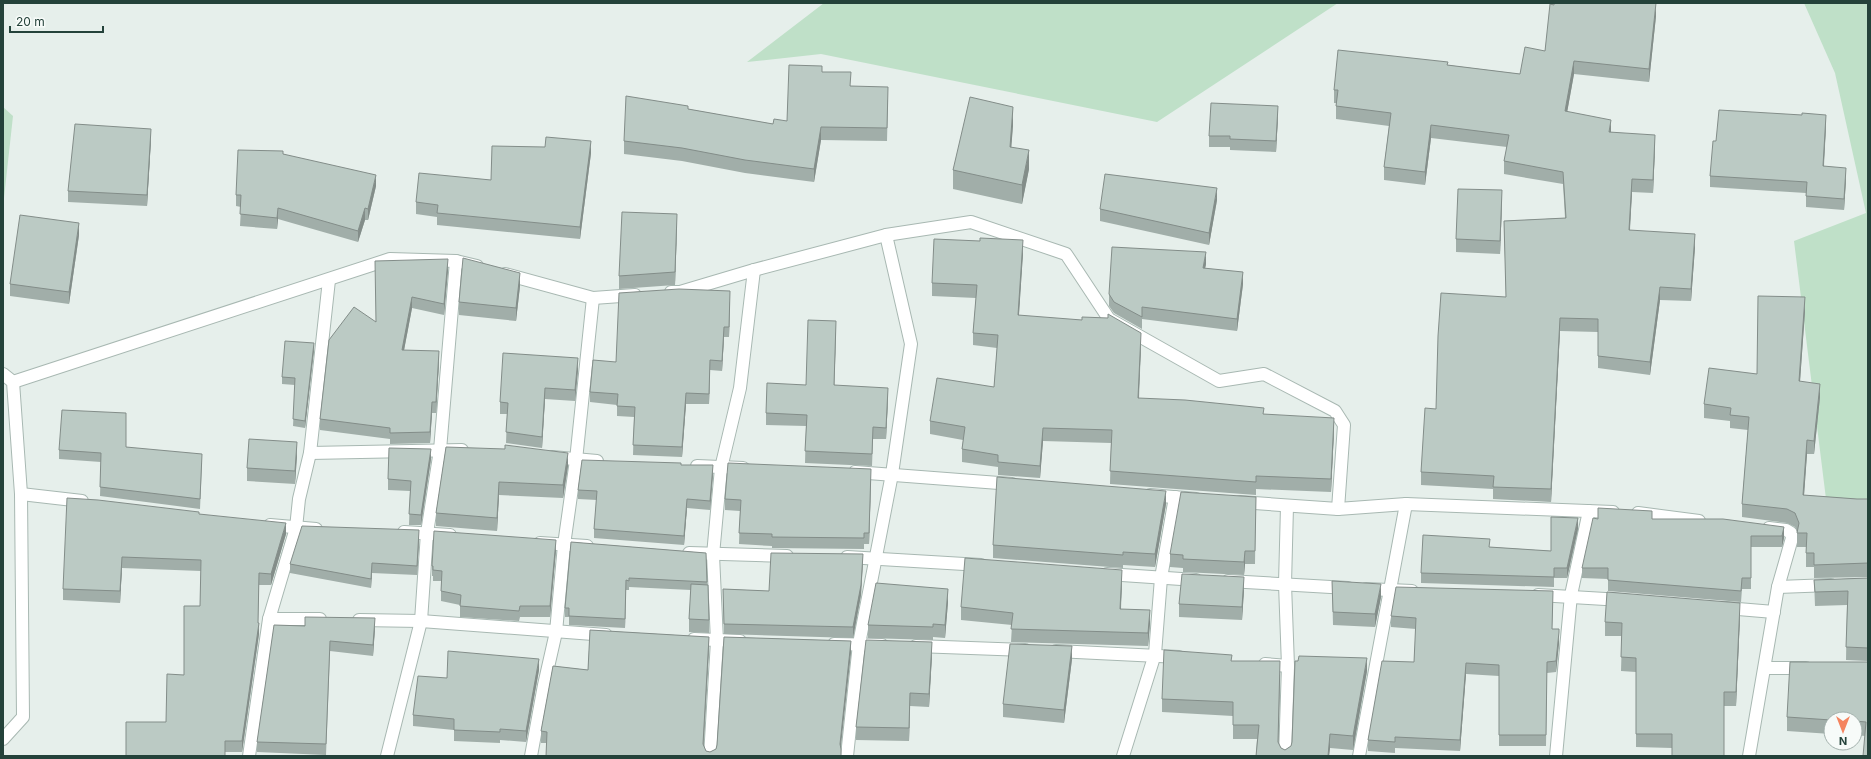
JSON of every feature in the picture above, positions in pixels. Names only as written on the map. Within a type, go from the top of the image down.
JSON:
[{"type":"street","points":[[13,382],[390,259],[456,261],[593,298],[680,292],[754,270],[886,235],[971,222],[1066,254],[1109,319],[1219,381],[1264,374],[1335,411],[1344,424],[1338,509]]},
{"type":"street","points":[[847,756],[859,644],[892,474],[910,344],[886,235]]},
{"type":"street","points":[[387,756],[421,621],[427,533],[440,450],[456,261]]},
{"type":"street","points":[[710,756],[717,641],[713,555],[721,468],[740,388],[754,270]]},
{"type":"street","points":[[249,756],[270,619],[296,528],[299,500],[310,453],[329,280]]},
{"type":"street","points":[[531,756],[544,685],[556,632],[564,545],[576,460],[593,298]]},
{"type":"street","points":[[3,374],[13,382],[21,494],[23,717],[3,739]]},
{"type":"street","points":[[310,453],[476,450]]},
{"type":"street","points":[[537,455],[607,462]]},
{"type":"street","points":[[683,466],[752,469]]},
{"type":"street","points":[[845,472],[892,474],[1026,485]]},
{"type":"street","points":[[21,494],[92,503]]},
{"type":"street","points":[[1136,494],[1207,500]]},
{"type":"street","points":[[1123,756],[1155,654],[1161,578],[1175,497]]},
{"type":"street","points":[[1231,502],[1338,509],[1406,504],[1636,512],[1708,522]]},
{"type":"street","points":[[1359,756],[1406,504]]},
{"type":"street","points":[[1285,756],[1288,666],[1285,584],[1287,506]]},
{"type":"street","points":[[1556,756],[1571,596],[1589,511]]},
{"type":"street","points":[[260,524],[296,528],[327,529]]},
{"type":"street","points":[[1749,756],[1778,587],[1792,538],[1791,533],[1786,530],[1755,527]]},
{"type":"street","points":[[389,532],[465,536]]},
{"type":"street","points":[[526,541],[595,547]]},
{"type":"street","points":[[674,552],[713,555],[798,556]]},
{"type":"street","points":[[837,556],[875,557],[995,566]]},
{"type":"street","points":[[1098,573],[1161,578],[1422,591]]},
{"type":"street","points":[[1778,587],[1846,584]]},
{"type":"street","points":[[1524,594],[1634,601]]},
{"type":"street","points":[[1712,607],[1774,612]]},
{"type":"street","points":[[270,619],[333,620]]},
{"type":"street","points":[[349,620],[421,621],[556,632],[617,635]]},
{"type":"street","points":[[679,639],[748,641]]},
{"type":"street","points":[[820,643],[891,645]]},
{"type":"street","points":[[907,646],[1155,654],[1194,658]]},
{"type":"street","points":[[1256,664],[1288,666]]},
{"type":"street","points":[[1765,668],[1821,668]]},
{"type":"green space","points":[[824,3],[1338,3],[1157,122],[821,54],[747,62]]},
{"type":"green space","points":[[1804,3],[1868,3],[1868,508],[1827,507],[1794,241],[1866,213],[1835,73]]},
{"type":"green space","points":[[3,107],[13,116],[3,207]]},
{"type":"building","points":[[1554,3],[1656,3],[1649,69],[1574,61],[1565,111],[1611,120],[1609,132],[1655,135],[1653,180],[1632,179],[1629,230],[1695,234],[1691,289],[1660,287],[1650,362],[1598,356],[1598,319],[1560,318],[1551,489],[1493,487],[1494,476],[1421,472],[1425,408],[1436,409],[1441,293],[1506,297],[1504,221],[1566,218],[1563,172],[1504,161],[1509,135],[1431,125],[1425,172],[1384,167],[1391,113],[1336,106],[1338,90],[1334,90],[1338,50],[1448,62],[1447,65],[1520,74],[1525,47],[1545,51],[1550,4],[1554,5]]},
{"type":"building","points":[[789,65],[822,66],[822,72],[851,72],[850,86],[888,87],[887,128],[821,127],[814,169],[745,160],[682,148],[624,141],[626,96],[688,106],[688,109],[773,124],[774,119],[787,121]]},
{"type":"building","points":[[970,97],[1013,107],[1010,147],[1029,150],[1022,185],[953,170]]},
{"type":"building","points":[[1211,103],[1278,106],[1276,141],[1230,139],[1230,136],[1209,136]]},
{"type":"building","points":[[1719,110],[1826,115],[1823,166],[1846,168],[1844,199],[1806,196],[1807,182],[1710,176],[1713,141],[1716,141]]},
{"type":"building","points":[[75,124],[151,129],[147,195],[68,191]]},
{"type":"building","points":[[546,137],[591,141],[580,227],[437,213],[438,205],[416,202],[419,173],[491,180],[492,146],[545,147]]},
{"type":"building","points":[[238,150],[283,151],[283,154],[376,175],[368,209],[365,208],[358,231],[278,208],[277,218],[240,214],[241,195],[236,195]]},
{"type":"building","points":[[1105,174],[1217,188],[1209,233],[1100,209]]},
{"type":"building","points":[[1458,189],[1502,190],[1500,241],[1456,239]]},
{"type":"building","points":[[622,212],[677,214],[675,272],[619,276]]},
{"type":"building","points":[[20,215],[79,223],[69,292],[10,284]]},
{"type":"building","points":[[980,238],[1023,240],[1018,315],[1082,320],[1082,317],[1108,318],[1108,314],[1141,333],[1138,398],[1185,400],[1264,408],[1263,414],[1334,418],[1331,479],[1256,476],[1256,482],[1110,471],[1112,430],[1043,428],[1040,466],[998,462],[998,455],[962,449],[965,427],[930,421],[937,378],[994,387],[998,335],[973,333],[977,285],[932,283],[934,239],[980,241]]},
{"type":"building","points":[[1112,247],[1206,252],[1203,268],[1243,272],[1237,319],[1142,307],[1142,317],[1114,302],[1109,294]]},
{"type":"building","points":[[463,258],[520,273],[516,308],[459,302]]},
{"type":"building","points":[[448,259],[444,304],[412,297],[402,350],[439,351],[436,402],[432,402],[430,432],[390,433],[390,428],[320,419],[329,340],[354,307],[376,322],[375,261]]},
{"type":"building","points":[[679,289],[730,291],[729,327],[724,327],[722,361],[710,360],[709,394],[686,393],[682,447],[633,445],[635,407],[617,406],[618,394],[590,392],[593,360],[616,362],[619,293]]},
{"type":"building","points":[[1758,296],[1805,297],[1799,381],[1820,384],[1814,441],[1807,440],[1803,495],[1868,499],[1868,563],[1814,565],[1814,553],[1806,553],[1807,533],[1797,533],[1799,523],[1795,513],[1787,509],[1742,504],[1749,417],[1730,415],[1731,408],[1704,404],[1709,368],[1757,374]]},
{"type":"building","points":[[808,320],[836,321],[834,385],[888,388],[886,428],[873,427],[872,454],[805,451],[807,415],[766,413],[767,383],[806,385]]},
{"type":"building","points":[[285,341],[314,343],[305,421],[293,419],[295,378],[282,377]]},
{"type":"building","points":[[503,353],[578,358],[575,390],[545,388],[542,437],[506,432],[508,403],[500,402]]},
{"type":"building","points":[[62,410],[126,413],[126,447],[202,454],[200,499],[100,487],[101,453],[59,450]]},
{"type":"building","points":[[249,439],[297,442],[295,471],[247,468]]},
{"type":"building","points":[[505,445],[568,453],[563,485],[499,482],[497,518],[436,513],[446,447],[505,449]]},
{"type":"building","points":[[389,448],[431,449],[421,515],[409,514],[411,481],[388,479]]},
{"type":"building","points":[[582,460],[681,463],[681,465],[713,465],[710,501],[687,499],[684,536],[594,529],[597,491],[578,490]]},
{"type":"building","points":[[728,463],[871,469],[869,533],[864,533],[864,538],[772,537],[772,534],[739,533],[741,500],[725,499]]},
{"type":"building","points":[[997,477],[1166,491],[1155,554],[1123,552],[1123,555],[993,545]]},
{"type":"building","points":[[1181,492],[1256,497],[1255,551],[1245,551],[1244,562],[1183,559],[1183,555],[1170,554]]},
{"type":"building","points":[[67,498],[98,500],[199,512],[199,514],[286,523],[271,574],[259,573],[259,623],[242,741],[225,741],[225,756],[126,756],[126,722],[166,722],[167,674],[184,675],[184,606],[200,606],[201,560],[122,557],[120,591],[63,589]]},
{"type":"building","points":[[1598,508],[1652,511],[1652,519],[1723,519],[1784,527],[1782,536],[1751,536],[1751,578],[1742,578],[1741,591],[1608,580],[1608,568],[1582,568],[1593,518],[1598,519]]},
{"type":"building","points":[[1551,517],[1578,518],[1567,568],[1554,568],[1554,577],[1421,573],[1423,535],[1490,539],[1489,547],[1551,551]]},
{"type":"building","points":[[302,526],[419,530],[417,566],[372,563],[371,579],[290,564]]},
{"type":"building","points":[[434,531],[556,540],[550,606],[520,606],[519,611],[460,606],[461,595],[441,591],[442,571],[433,570]]},
{"type":"building","points":[[571,542],[706,553],[707,582],[629,578],[629,581],[626,580],[625,619],[569,616],[569,608],[565,608]]},
{"type":"building","points":[[771,553],[863,554],[861,585],[853,627],[724,624],[723,589],[769,591]]},
{"type":"building","points":[[965,558],[1122,570],[1120,609],[1150,610],[1148,633],[1011,629],[1013,613],[961,607]]},
{"type":"building","points":[[1182,574],[1244,577],[1242,607],[1179,604]]},
{"type":"building","points":[[1868,578],[1868,648],[1846,647],[1848,591],[1815,592],[1814,580]]},
{"type":"building","points":[[1332,581],[1381,584],[1375,614],[1333,612]]},
{"type":"building","points":[[876,583],[948,589],[945,625],[933,624],[933,627],[868,625]]},
{"type":"building","points":[[691,584],[708,585],[709,620],[689,619]]},
{"type":"building","points":[[1396,587],[1553,591],[1552,629],[1559,629],[1559,632],[1556,661],[1547,662],[1546,735],[1499,735],[1499,665],[1466,663],[1460,740],[1395,737],[1395,742],[1368,740],[1382,661],[1414,662],[1416,618],[1391,616]]},
{"type":"building","points":[[1607,592],[1740,603],[1736,692],[1724,692],[1724,756],[1672,756],[1672,734],[1636,734],[1636,658],[1621,657],[1622,623],[1605,622]]},
{"type":"building","points":[[305,617],[375,618],[373,645],[330,641],[326,744],[257,742],[274,625],[305,626]]},
{"type":"building","points":[[590,630],[709,637],[703,744],[706,751],[710,752],[716,749],[717,745],[724,637],[851,641],[840,744],[841,756],[546,756],[547,732],[541,731],[553,666],[588,670]]},
{"type":"building","points":[[866,640],[932,642],[929,694],[910,693],[909,728],[856,727]]},
{"type":"building","points":[[1010,644],[1072,646],[1064,710],[1003,704]]},
{"type":"building","points":[[1164,650],[1232,655],[1231,661],[1280,661],[1278,742],[1281,748],[1285,750],[1291,746],[1292,742],[1295,661],[1298,661],[1299,656],[1367,658],[1353,736],[1330,734],[1328,756],[1256,756],[1259,725],[1233,725],[1233,702],[1162,699]]},
{"type":"building","points":[[448,651],[539,659],[526,731],[500,729],[500,732],[454,730],[454,719],[413,715],[418,676],[447,678]]},
{"type":"building","points":[[1790,662],[1868,662],[1868,756],[1863,756],[1866,722],[1863,722],[1863,711],[1823,711],[1823,719],[1787,717]]}]
